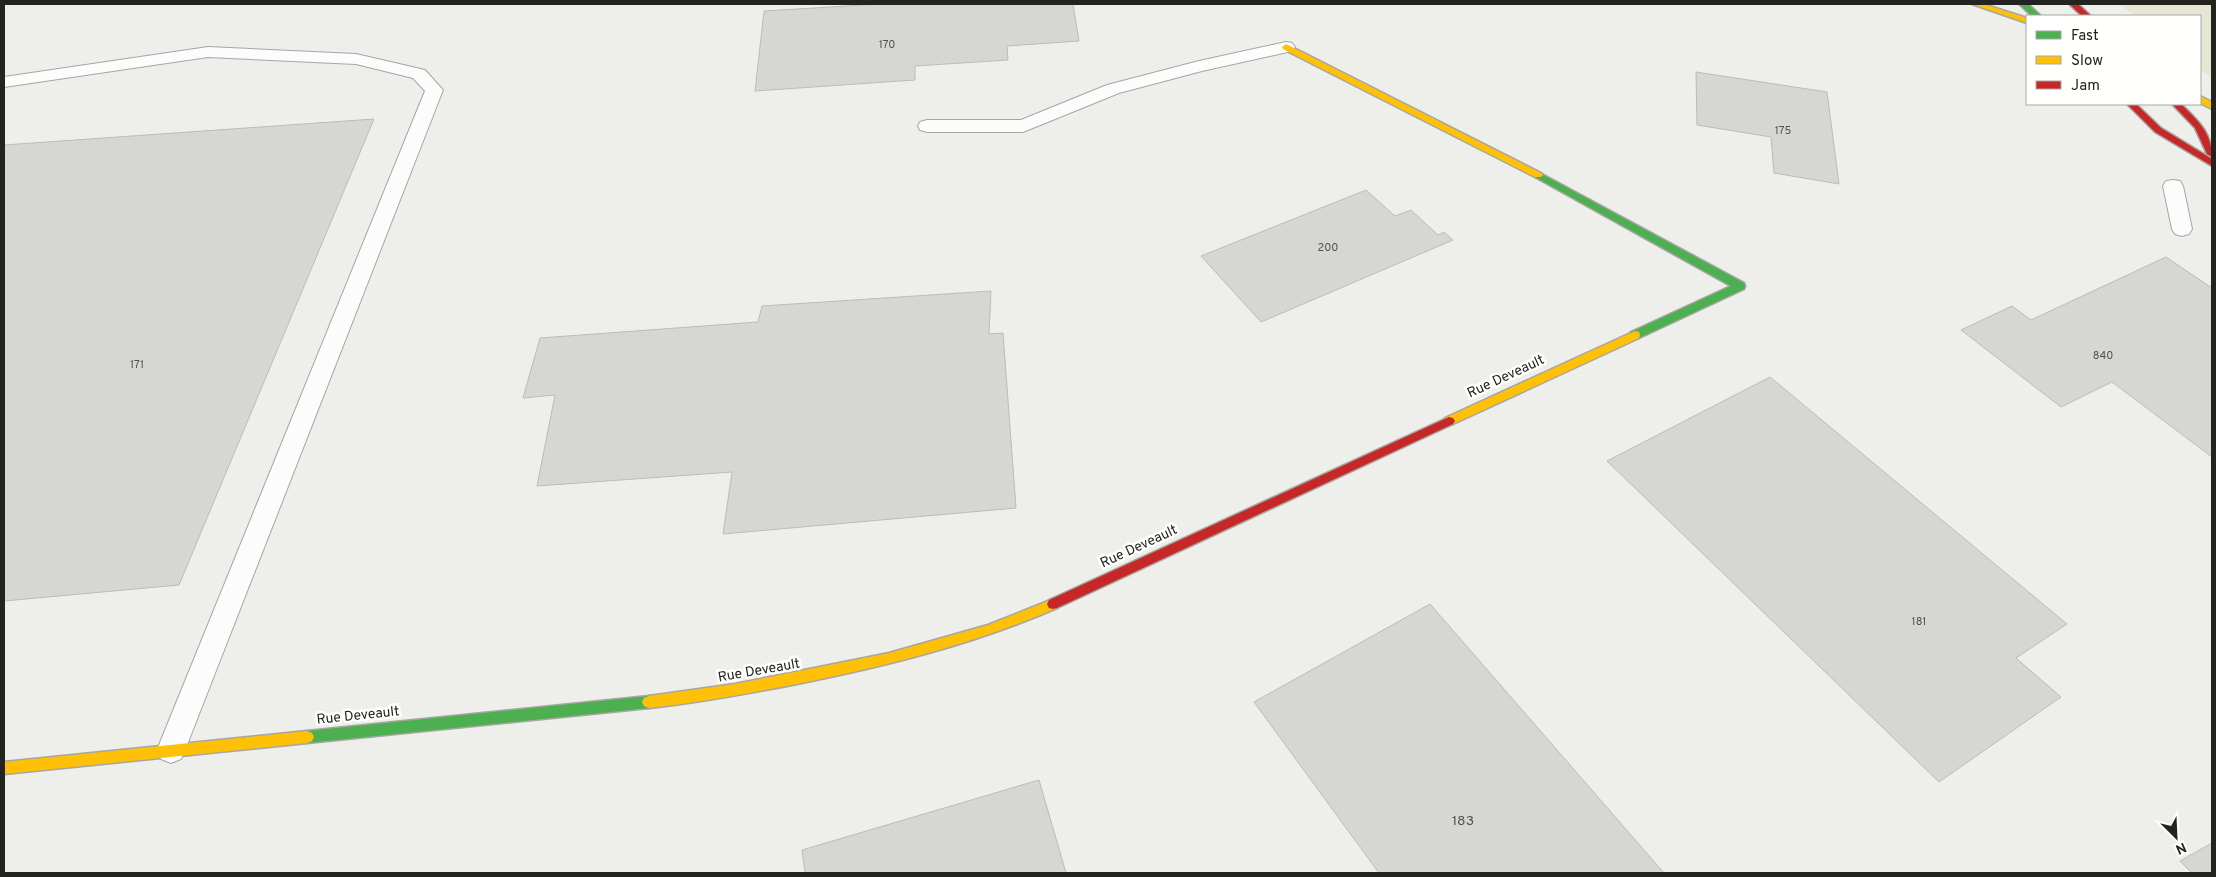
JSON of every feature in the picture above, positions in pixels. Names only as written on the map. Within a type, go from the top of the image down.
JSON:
[{"type":"main road","points":[[1976,4],[2026,21]]},
{"type":"main road","points":[[2023,4],[2035,15]]},
{"type":"main road","points":[[2073,4],[2086,15]]},
{"type":"main road","name":"Rue Deveault","points":[[4,768],[690,698],[869,665],[953,642],[1062,599],[1740,286],[1515,163],[1286,47]]},
{"type":"main road","points":[[2201,100],[2212,106]]},
{"type":"main road","points":[[2132,105],[2158,130],[2212,163]]},
{"type":"main road","points":[[2177,105],[2199,127],[2212,154]]},
{"type":"lane","points":[[927,126],[1023,126],[1130,84],[1286,47]]},
{"type":"lane","points":[[4,82],[208,52],[356,59],[419,74],[434,90],[171,750]]},
{"type":"lane","points":[[2173,186],[2182,229]]},
{"type":"green space","points":[[2120,4],[2212,4],[2212,78],[2201,70],[2201,15],[2134,15]]},
{"type":"building","points":[[880,4],[1073,4],[1079,41],[1007,46],[1008,60],[915,66],[915,80],[755,91],[764,11]]},
{"type":"building","points":[[1696,72],[1827,92],[1839,184],[1774,173],[1771,137],[1697,125]]},
{"type":"building","points":[[374,119],[179,585],[4,601],[4,145]]},
{"type":"building","points":[[1366,190],[1395,216],[1411,210],[1438,235],[1444,232],[1453,240],[1261,322],[1201,256]]},
{"type":"building","points":[[2166,257],[2212,288],[2212,457],[2112,382],[2061,407],[1961,330],[2012,306],[2031,320]]},
{"type":"building","points":[[991,291],[989,334],[1003,333],[1016,508],[723,534],[732,472],[537,486],[555,395],[523,398],[540,338],[758,322],[762,306]]},
{"type":"building","points":[[1770,377],[2067,624],[2016,658],[2061,697],[1939,782],[1607,461]]},
{"type":"building","points":[[1430,604],[1664,873],[1379,873],[1254,702]]},
{"type":"building","points":[[1039,780],[1066,873],[805,873],[802,850]]},
{"type":"building","points":[[2212,843],[2212,873],[2192,873],[2180,861]]},
{"type":"traffic: fast","points":[[2023,4],[2036,15]]},
{"type":"traffic: fast","points":[[1538,175],[1740,286],[1635,335]]},
{"type":"traffic: fast","points":[[307,737],[649,702]]},
{"type":"traffic: slow","points":[[1976,4],[2026,21]]},
{"type":"traffic: slow","points":[[1286,47],[1538,175]]},
{"type":"traffic: slow","points":[[2201,100],[2212,106]]},
{"type":"traffic: slow","points":[[1449,421],[1635,335]]},
{"type":"traffic: slow","points":[[649,702],[735,690],[889,659],[989,630],[1053,604]]},
{"type":"traffic: slow","points":[[4,768],[307,737]]},
{"type":"traffic: jam","points":[[2073,4],[2086,15]]},
{"type":"traffic: jam","points":[[2132,105],[2158,130],[2212,163]]},
{"type":"traffic: jam","points":[[2177,105],[2199,127],[2212,154]]},
{"type":"traffic: jam","points":[[1053,604],[1449,421]]}]
